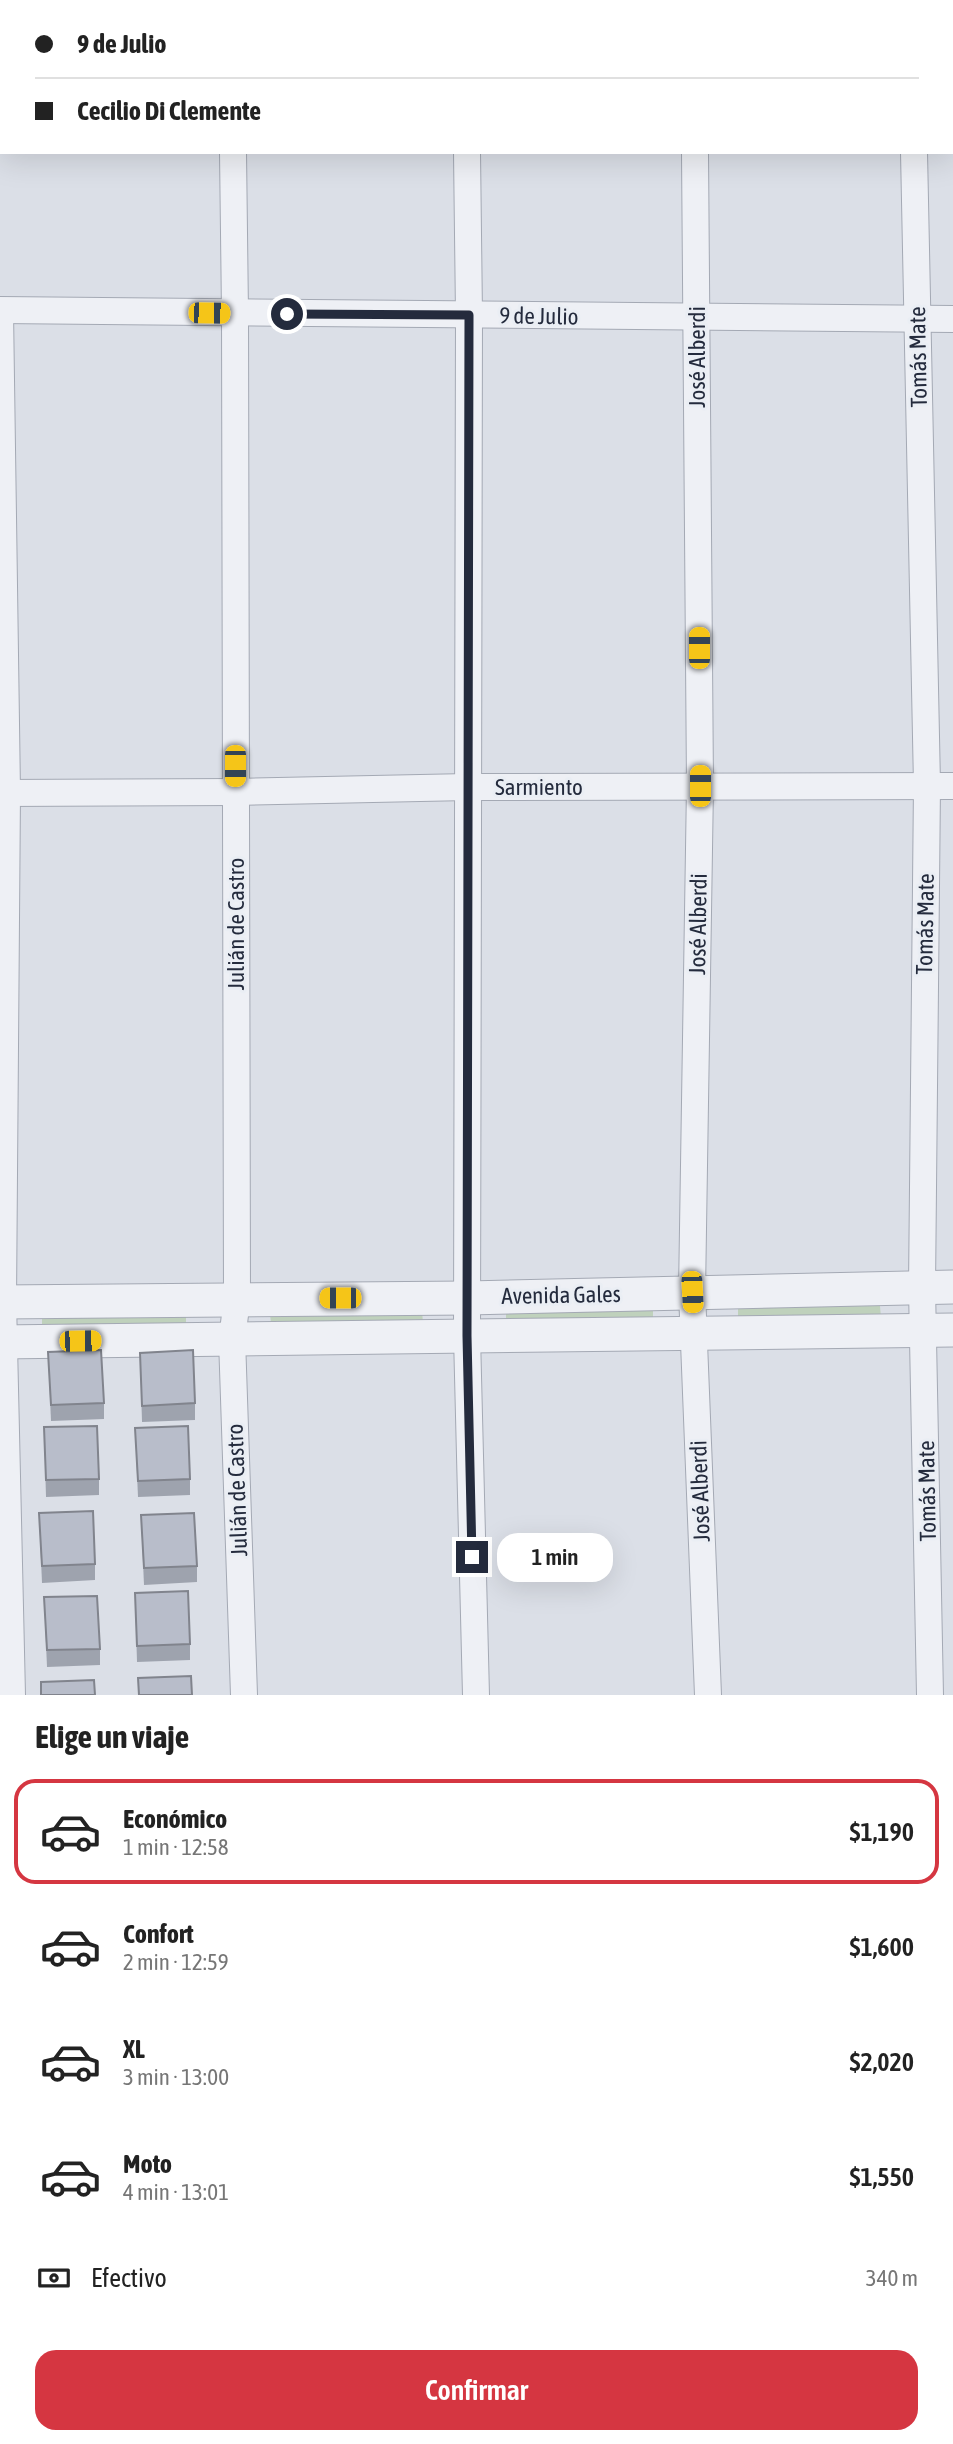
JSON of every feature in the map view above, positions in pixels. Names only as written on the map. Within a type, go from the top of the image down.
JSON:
[{"type":"street","name":"Julián de Castro","points":[[233,154],[237,1299],[232,1339],[244,1695]]},
{"type":"street","points":[[467,154],[467,1336],[476,1695]]},
{"type":"street","name":"José Alberdi","points":[[695,154],[700,786],[692,1292],[708,1695]]},
{"type":"street","name":"Tomás Mate","points":[[914,154],[939,1330],[930,1695]]},
{"type":"street","name":"9 de Julio","points":[[0,311],[953,318]]},
{"type":"street","points":[[0,311],[4,792],[2,1342],[12,1695]]},
{"type":"street","name":"Sarmiento","points":[[4,792],[953,786]]},
{"type":"street","name":"Avenida Gales","points":[[2,1301],[468,1298],[938,1288]]},
{"type":"street","name":"Avenida Gales","points":[[2,1342],[939,1330]]},
{"type":"green space","points":[[880,1306],[881,1318],[738,1318],[738,1307]]},
{"type":"green space","points":[[653,1310],[653,1321],[506,1324],[506,1312]]},
{"type":"green space","points":[[422,1311],[423,1323],[271,1324],[270,1313]]},
{"type":"green space","points":[[186,1314],[186,1326],[42,1328],[42,1316]]},
{"type":"building","points":[[101,1350],[104,1403],[51,1405],[48,1352]]},
{"type":"building","points":[[193,1350],[195,1403],[142,1406],[140,1353]]},
{"type":"building","points":[[97,1426],[99,1479],[46,1480],[44,1427]]},
{"type":"building","points":[[188,1426],[190,1479],[138,1481],[135,1428]]},
{"type":"building","points":[[93,1511],[95,1564],[42,1566],[39,1513]]},
{"type":"building","points":[[194,1513],[197,1566],[144,1568],[141,1515]]},
{"type":"building","points":[[188,1591],[190,1644],[137,1646],[135,1593]]},
{"type":"building","points":[[97,1596],[100,1649],[47,1650],[44,1597]]},
{"type":"building","points":[[191,1676],[192,1695],[139,1695],[138,1678]]},
{"type":"building","points":[[94,1680],[95,1695],[41,1695],[41,1682]]},
{"type":"route","points":[[287,314],[469,315],[467,1336],[472,1557]]}]
